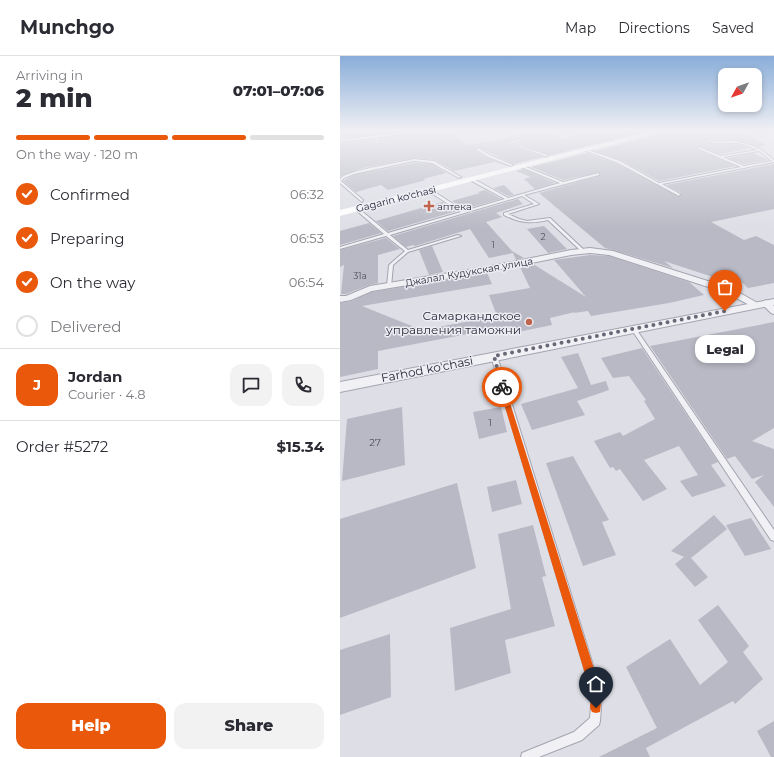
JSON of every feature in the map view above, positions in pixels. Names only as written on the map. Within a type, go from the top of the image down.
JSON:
[{"type":"main road","name":"Gagarin ko'chasi","points":[[340,207],[517,164]]},
{"type":"main road","name":"Gagarin ko'chasi","points":[[340,213],[531,164]]},
{"type":"street","name":"Джалал Кудукская улица","points":[[340,299],[348,298],[370,289],[533,261],[582,250],[599,250],[730,291],[767,305]]},
{"type":"street","name":"Farhod ko'chasi","points":[[340,387],[494,356],[767,305]]},
{"type":"lane","points":[[362,201],[340,181],[343,177],[353,173],[397,164]]},
{"type":"lane","points":[[436,164],[460,177]]},
{"type":"lane","points":[[622,164],[679,195]]},
{"type":"lane","points":[[736,164],[744,167]]},
{"type":"lane","points":[[659,184],[760,164]]},
{"type":"lane","points":[[522,166],[563,183]]},
{"type":"lane","points":[[340,248],[598,174]]},
{"type":"lane","points":[[471,179],[507,200]]},
{"type":"lane","points":[[429,190],[464,212]]},
{"type":"lane","points":[[522,195],[538,204],[505,214],[527,223],[549,219],[582,250]]},
{"type":"lane","points":[[357,208],[407,251]]},
{"type":"lane","points":[[389,286],[390,265],[407,251],[459,236]]},
{"type":"lane","points":[[634,330],[774,537]]},
{"type":"lane","points":[[494,356],[597,694],[595,721],[578,736],[526,757]]},
{"type":"building","points":[[340,164],[385,164],[363,168],[340,177]]},
{"type":"building","points":[[410,164],[432,164],[446,173],[388,190],[381,185],[356,192],[343,181],[354,175]]},
{"type":"building","points":[[441,164],[487,164],[454,171]]},
{"type":"building","points":[[544,164],[616,164],[679,197],[681,193],[666,185],[774,164],[774,209],[711,222],[744,240],[756,236],[774,245],[774,283],[748,288],[731,272],[722,280],[664,261],[673,268],[605,248],[539,193],[599,176],[600,172],[563,180],[531,167]]},
{"type":"building","points":[[628,164],[731,164],[736,166],[659,181]]},
{"type":"building","points":[[523,169],[555,183],[535,189],[524,179],[531,177],[516,171]]},
{"type":"building","points":[[504,185],[514,195],[508,196],[493,188]]},
{"type":"building","points":[[485,190],[501,199],[464,209],[452,201],[480,193],[478,192]]},
{"type":"building","points":[[518,199],[523,204],[496,213],[502,217],[486,222],[512,251],[524,258],[516,260],[513,253],[489,258],[470,229],[415,246],[413,245],[406,247],[393,236]]},
{"type":"building","points":[[442,202],[457,211],[388,231],[376,221]]},
{"type":"building","points":[[369,223],[381,233],[340,245],[340,231]]},
{"type":"building","points":[[544,226],[567,249],[548,253],[527,229]]},
{"type":"building","points":[[386,238],[400,249],[378,255],[378,283],[346,294],[341,294],[344,265],[340,267],[340,250]]},
{"type":"building","points":[[432,246],[443,272],[429,275],[419,250]]},
{"type":"building","points":[[590,255],[609,256],[689,282],[704,295],[669,303],[591,316],[588,311],[574,313],[575,312],[550,318],[552,325],[513,333],[510,326],[378,351],[378,369],[340,377],[340,303],[352,301],[372,292],[487,273],[492,284],[362,306],[422,330],[497,316],[489,295],[530,288],[520,267],[533,264],[586,297],[554,260]]},
{"type":"building","points":[[774,322],[774,428],[752,441],[774,449],[774,507],[755,482],[764,475],[752,479],[735,456],[727,459],[650,346]]},
{"type":"building","points":[[642,348],[718,462],[711,465],[726,486],[692,497],[680,481],[698,475],[679,446],[644,460],[667,489],[643,501],[620,469],[616,471],[613,467],[610,468],[594,441],[620,432],[623,436],[655,419],[644,401],[646,400],[629,376],[613,378],[601,358]]},
{"type":"building","points":[[578,353],[591,385],[606,381],[609,390],[577,401],[585,415],[532,430],[521,404],[578,388],[561,357]]},
{"type":"building","points":[[402,407],[405,465],[342,481],[347,419]]},
{"type":"building","points":[[501,407],[507,432],[479,439],[473,412]]},
{"type":"building","points":[[573,456],[609,520],[602,522],[616,555],[583,566],[546,463]]},
{"type":"building","points":[[516,480],[522,504],[492,512],[487,487]]},
{"type":"building","points":[[457,483],[476,568],[340,618],[340,519]]},
{"type":"building","points":[[714,515],[727,529],[691,558],[708,577],[695,587],[675,564],[684,557],[671,551]]},
{"type":"building","points":[[751,518],[771,549],[745,556],[726,525]]},
{"type":"building","points":[[533,525],[546,576],[542,577],[555,626],[505,640],[511,673],[455,691],[450,628],[511,609],[498,534]]},
{"type":"building","points":[[718,605],[749,646],[743,652],[763,679],[735,704],[733,701],[646,748],[650,757],[599,757],[657,728],[626,667],[670,639],[700,685],[728,662],[698,620]]},
{"type":"building","points":[[390,634],[391,697],[340,715],[340,650]]},
{"type":"building","points":[[774,721],[774,757],[771,757],[757,731]]},
{"type":"way so far","points":[[502,387],[494,356],[634,330],[725,311]]},
{"type":"place","name":"аптека","points":[[429,206]]},
{"type":"place","name":"Legal","points":[[725,311]]},
{"type":"place","name":"Самаркандское управления таможни","points":[[529,322]]},
{"type":"route","points":[[502,387],[597,694],[596,708]]}]
